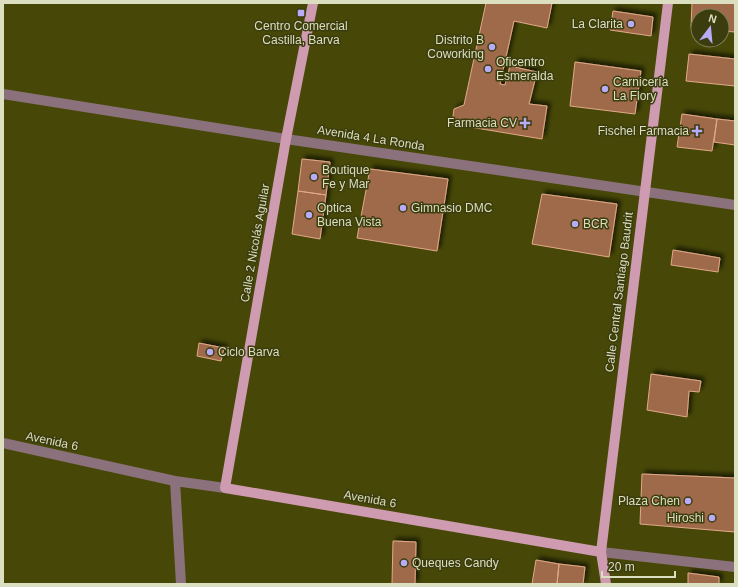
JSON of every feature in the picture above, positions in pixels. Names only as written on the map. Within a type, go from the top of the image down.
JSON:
[{"type":"main road","name":"Calle 2 Nicolás Aguilar","points":[[225,488],[286,138],[313,3]]},
{"type":"main road","name":"Calle Central Santiago Baudrit","points":[[606,584],[601,552],[668,3]]},
{"type":"main road","name":"Avenida 6","points":[[225,488],[601,552]]},
{"type":"street","name":"Avenida 4 La Ronda","points":[[3,94],[735,205]]},
{"type":"street","name":"Avenida 6","points":[[3,443],[175,481],[225,488]]},
{"type":"street","points":[[175,481],[181,584]]},
{"type":"street","name":"Avenida 6","points":[[601,552],[735,566]]},
{"type":"building","name":"Oficentro Esmeralda","points":[[486,3],[552,3],[547,28],[514,21],[500,84],[505,85],[510,66],[537,72],[529,104],[547,106],[542,139],[452,124],[454,109],[464,105]]},
{"type":"building","points":[[692,3],[735,3],[735,32],[730,32],[730,8],[692,8]]},
{"type":"building","name":"La Clarita","points":[[613,11],[653,17],[651,36],[610,30]]},
{"type":"building","points":[[689,54],[735,59],[735,86],[686,81]]},
{"type":"building","name":"Carnicería La Flory","points":[[575,62],[641,71],[635,114],[570,106]]},
{"type":"building","name":"Fischel Farmacia","points":[[682,114],[717,119],[712,151],[677,147]]},
{"type":"building","points":[[717,119],[735,121],[735,145],[714,142]]},
{"type":"building","name":"Boutique Fe y Mar","points":[[302,159],[330,162],[326,195],[298,191]]},
{"type":"building","name":"Gimnasio DMC","points":[[370,169],[448,179],[437,251],[357,238]]},
{"type":"building","name":"Optica Buena Vista","points":[[298,191],[326,195],[320,239],[292,234]]},
{"type":"building","name":"BCR","points":[[542,194],[617,204],[609,257],[532,244]]},
{"type":"building","points":[[673,250],[720,258],[718,272],[671,265]]},
{"type":"building","name":"Ciclo Barva","points":[[199,343],[224,348],[221,361],[197,356]]},
{"type":"building","points":[[651,374],[701,381],[699,392],[689,391],[687,417],[647,410]]},
{"type":"building","name":"Plaza Chen","points":[[642,474],[735,478],[735,532],[640,524]]},
{"type":"building","name":"Queques Candy","points":[[393,541],[416,542],[415,584],[392,584]]},
{"type":"building","points":[[536,560],[559,564],[557,584],[532,584]]},
{"type":"building","points":[[559,564],[585,567],[583,584],[557,584]]},
{"type":"building","points":[[688,573],[719,577],[719,584],[688,584]]},
{"type":"place","name":"Centro Comercial Castilla, Barva","points":[[301,13]]},
{"type":"place","name":"La Clarita","points":[[631,24]]},
{"type":"place","name":"Distrito B Coworking","points":[[492,47]]},
{"type":"place","name":"Oficentro Esmeralda","points":[[488,69]]},
{"type":"place","name":"Carnicería La Flory","points":[[605,89]]},
{"type":"place","name":"Farmacia CV","points":[[525,123]]},
{"type":"place","name":"Fischel Farmacia","points":[[697,131]]},
{"type":"place","name":"Boutique Fe y Mar","points":[[314,177]]},
{"type":"place","name":"Gimnasio DMC","points":[[403,208]]},
{"type":"place","name":"Optica Buena Vista","points":[[309,215]]},
{"type":"place","name":"BCR","points":[[575,224]]},
{"type":"place","name":"Ciclo Barva","points":[[210,352]]},
{"type":"place","name":"Plaza Chen","points":[[688,501]]},
{"type":"place","name":"Hiroshi","points":[[712,518]]},
{"type":"place","name":"Queques Candy","points":[[404,563]]}]
